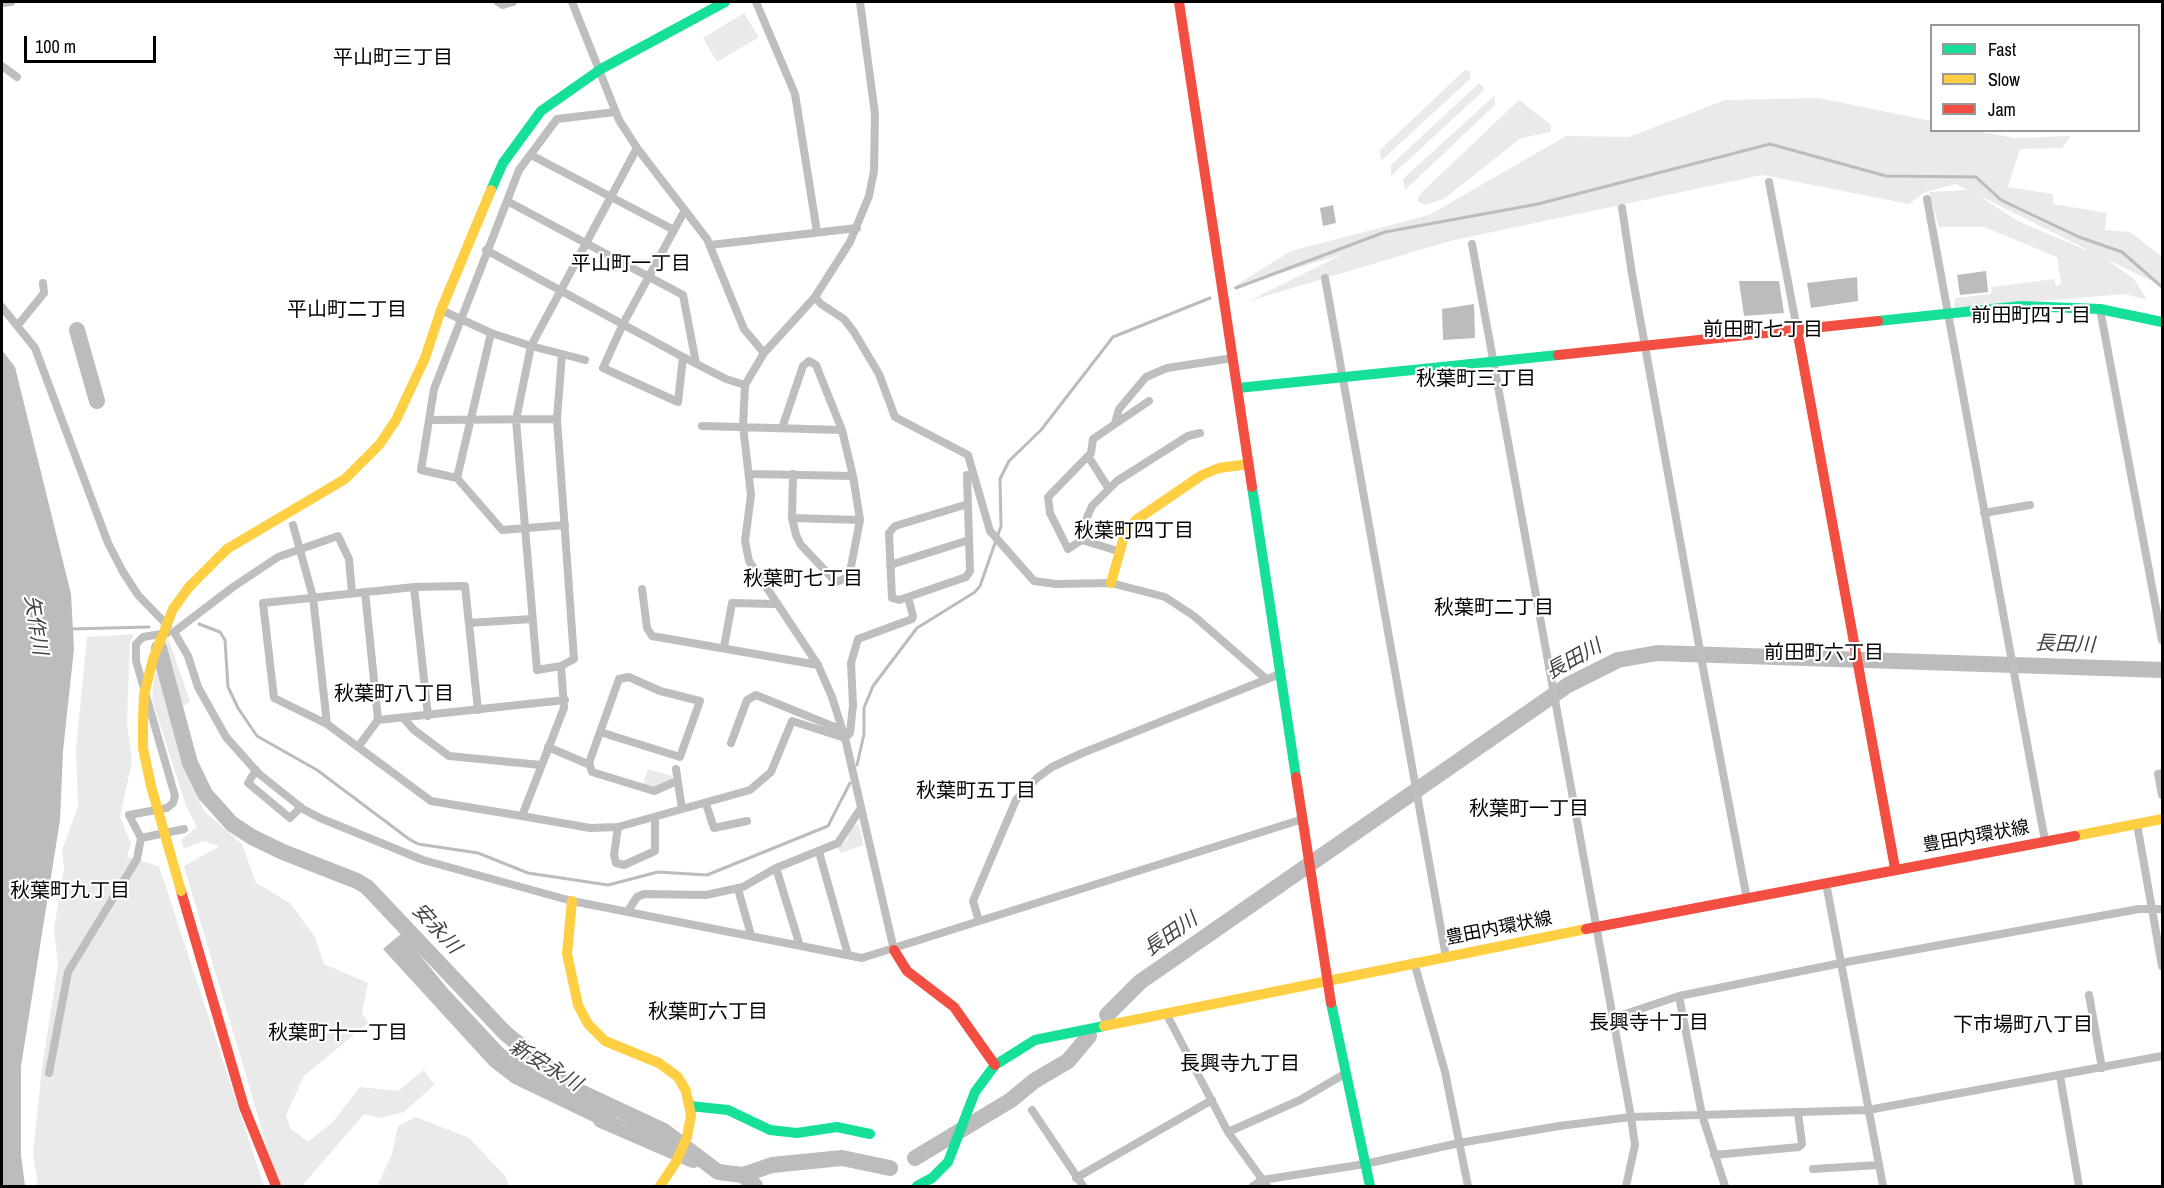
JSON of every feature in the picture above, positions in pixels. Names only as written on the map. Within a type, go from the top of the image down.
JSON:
[{"type":"street","points":[[2,3],[10,2]]},
{"type":"street","points":[[498,2],[502,5],[513,2]]},
{"type":"street","points":[[572,2],[601,69],[615,112],[637,148],[710,245],[744,329],[764,352]]},
{"type":"street","points":[[276,1186],[244,1107],[181,891],[143,748],[144,707],[153,659],[165,626],[173,609],[189,587],[227,549],[345,479],[364,463],[396,420],[425,358],[441,310],[497,176],[510,153],[541,111],[601,69],[725,2]]},
{"type":"street","points":[[756,2],[795,94],[817,232]]},
{"type":"street","points":[[860,2],[874,114],[874,171],[869,196],[857,228],[815,297],[764,352],[745,385],[743,426],[751,495],[746,551],[748,561],[775,604],[819,665],[843,734],[894,950],[907,970],[954,1006],[995,1065]]},
{"type":"street","points":[[1179,2],[1326,979],[1370,1186]]},
{"type":"street","points":[[2,66],[17,77]]},
{"type":"street","points":[[565,525],[502,530],[457,478],[422,470],[434,389],[459,319],[519,170],[557,119],[615,112]]},
{"type":"street","points":[[562,354],[556,419],[574,659],[561,666],[537,670],[516,420],[531,346],[637,148]]},
{"type":"street","points":[[531,155],[674,230]]},
{"type":"street","points":[[1769,182],[1895,868]]},
{"type":"street","points":[[1927,199],[2045,842]]},
{"type":"street","points":[[507,201],[682,295],[696,363]]},
{"type":"street","points":[[1622,208],[1699,647],[1747,898]]},
{"type":"street","points":[[683,357],[678,402],[603,368],[623,324],[685,210]]},
{"type":"street","points":[[710,245],[857,228]]},
{"type":"street","points":[[1472,244],[1631,1117],[1635,1145],[1626,1186]]},
{"type":"street","points":[[486,250],[683,357],[745,385]]},
{"type":"street","points":[[1325,278],[1446,957]]},
{"type":"street","points":[[18,325],[44,293],[43,283]]},
{"type":"street","points":[[815,297],[821,304],[844,319],[854,332],[879,374],[895,417],[968,455],[988,527],[1000,545],[1029,577],[1042,584],[1111,583],[1165,597],[1249,661],[1266,678]]},
{"type":"street","points":[[1238,388],[2021,306],[2100,309],[2163,322]]},
{"type":"street","points":[[2,307],[18,325],[38,355],[108,543],[138,595],[174,632],[188,656],[198,687],[226,737],[256,770],[301,807],[373,841],[423,861],[572,900],[862,958],[894,950],[1303,819]]},
{"type":"street","points":[[2100,309],[2163,640]]},
{"type":"street","points":[[441,310],[491,333],[585,360]]},
{"type":"street","points":[[457,478],[491,333]]},
{"type":"street","points":[[1115,423],[1119,409],[1146,377],[1167,368],[1233,358]]},
{"type":"street","points":[[782,428],[803,366],[809,362],[816,365],[842,430],[854,476],[860,520],[849,577],[836,582],[801,545],[792,518],[793,474]]},
{"type":"street","points":[[1118,551],[1082,540],[1068,549],[1050,513],[1048,497],[1088,456],[1093,439],[1149,401]]},
{"type":"street","points":[[429,420],[556,419]]},
{"type":"street","points":[[702,426],[842,430]]},
{"type":"street","points":[[1082,540],[1082,529],[1092,506],[1117,481],[1188,436],[1200,434]]},
{"type":"street","points":[[1088,456],[1109,489]]},
{"type":"street","points":[[1111,583],[1118,551],[1125,533],[1146,512],[1202,475],[1219,468],[1249,464]]},
{"type":"street","points":[[749,474],[854,476]]},
{"type":"street","points":[[967,475],[968,504],[970,571],[966,577],[908,597],[899,600],[891,598],[889,533],[895,526],[968,504]]},
{"type":"street","points":[[1984,513],[2030,505]]},
{"type":"street","points":[[792,518],[860,520]]},
{"type":"street","points":[[293,525],[313,597],[327,724]]},
{"type":"street","points":[[49,1073],[68,972],[137,859],[141,838],[129,815],[167,808],[173,803],[174,796],[136,661],[136,644],[143,637],[174,632],[278,557],[338,536],[349,558],[352,593]]},
{"type":"street","points":[[890,565],[969,540]]},
{"type":"street","points":[[478,710],[465,586],[414,586],[263,603],[274,698],[327,724],[431,801],[590,828],[618,827],[749,790],[771,772],[792,721],[843,734],[850,733],[853,705],[851,663],[858,639],[912,619],[908,597]]},
{"type":"street","points":[[414,586],[428,716]]},
{"type":"street","points":[[642,589],[647,628],[652,636],[819,665]]},
{"type":"street","points":[[358,747],[378,720],[365,592]]},
{"type":"street","points":[[724,647],[732,603],[775,604]]},
{"type":"street","points":[[469,623],[531,619]]},
{"type":"street","points":[[522,816],[565,700],[561,666]]},
{"type":"street","points":[[979,921],[973,901],[1016,800],[1037,778],[1052,767],[1280,674]]},
{"type":"street","points":[[600,732],[680,757],[700,701],[660,691],[629,677],[619,679],[600,732],[590,765],[592,772],[654,791],[677,781]]},
{"type":"street","points":[[730,743],[747,700],[756,695],[843,734]]},
{"type":"street","points":[[378,720],[565,700]]},
{"type":"street","points":[[404,719],[449,756],[541,765]]},
{"type":"street","points":[[548,747],[590,765]]},
{"type":"street","points":[[676,769],[681,809]]},
{"type":"street","points":[[256,770],[248,783],[290,819],[301,807]]},
{"type":"street","points":[[2163,773],[2158,774],[2163,795]]},
{"type":"street","points":[[706,804],[714,828],[747,820]]},
{"type":"street","points":[[628,911],[637,897],[644,894],[706,895],[738,889],[776,868],[819,852],[844,837],[852,818],[861,808]]},
{"type":"street","points":[[618,827],[614,855],[616,863],[624,866],[655,851],[655,818]]},
{"type":"street","name":"豊田内環状線","points":[[917,1186],[932,1178],[948,1162],[975,1092],[995,1065],[1035,1040],[1167,1015],[1326,979],[1895,868],[2163,819]]},
{"type":"street","points":[[2137,824],[2163,966]]},
{"type":"street","points":[[141,838],[184,829]]},
{"type":"street","points":[[819,852],[848,955]]},
{"type":"street","points":[[776,868],[800,946]]},
{"type":"street","points":[[1826,883],[1883,1186]]},
{"type":"street","points":[[738,889],[751,935]]},
{"type":"street","points":[[572,900],[567,954],[578,1005],[588,1024],[605,1041],[659,1063],[671,1072],[686,1091],[690,1106],[687,1137],[676,1162],[660,1186]]},
{"type":"street","points":[[1613,1018],[1679,996],[1841,963],[2152,908],[2163,909]]},
{"type":"street","points":[[1414,962],[1445,1072],[1468,1186]]},
{"type":"street","points":[[2089,995],[2102,1068]]},
{"type":"street","points":[[1679,996],[1702,1115],[1725,1186]]},
{"type":"street","points":[[1167,1015],[1228,1132],[1264,1183]]},
{"type":"street","points":[[1253,1186],[1459,1143],[1631,1117],[1868,1110],[2163,1056]]},
{"type":"street","points":[[1228,1132],[1300,1100],[1346,1073]]},
{"type":"street","points":[[2060,1076],[2079,1186]]},
{"type":"street","points":[[1076,1178],[1212,1100]]},
{"type":"street","points":[[690,1106],[728,1110],[770,1130],[797,1133],[837,1127],[870,1134]]},
{"type":"street","points":[[1032,1110],[1083,1186]]},
{"type":"street","points":[[1714,1155],[1799,1148],[1802,1144],[1798,1113]]},
{"type":"street","points":[[1813,1169],[1879,1165]]},
{"type":"shaded area","points":[[744,13],[759,37],[717,62],[703,38]]},
{"type":"shaded area","points":[[1465,70],[1471,71],[1470,79],[1381,161],[1380,150]]},
{"type":"shaded area","points":[[1479,83],[1484,88],[1483,91],[1391,176],[1391,165]]},
{"type":"shaded area","points":[[1495,95],[1495,105],[1405,190],[1403,179]]},
{"type":"shaded area","points":[[1819,98],[1930,121],[1930,132],[1982,132],[2015,138],[2070,136],[2062,148],[2020,149],[2008,187],[2053,194],[2053,204],[2107,213],[2105,230],[2130,232],[2162,257],[2162,286],[2106,259],[2134,279],[2147,300],[2125,294],[1954,308],[1955,298],[1991,294],[1992,287],[2054,279],[2056,286],[2061,284],[2057,257],[1984,227],[1939,227],[1929,192],[1967,190],[1956,184],[1925,192],[1909,204],[1762,175],[1450,241],[1249,301],[1343,254],[1230,289],[1291,251],[1429,215],[1566,136],[1629,137],[1725,100]],"holes":[[[1976,194],[2086,249],[2018,221]]]},
{"type":"shaded area","points":[[1519,100],[1551,125],[1551,132],[1521,138],[1445,198],[1426,205],[1417,201],[1421,193]]},
{"type":"shaded area","points":[[134,634],[130,644],[127,722],[132,762],[120,817],[131,843],[127,857],[159,866],[264,1186],[38,1186],[33,1153],[42,1068],[58,965],[54,929],[64,868],[62,850],[78,807],[76,749],[87,637]]},
{"type":"shaded area","points":[[168,638],[190,701],[172,717],[187,775],[204,811],[242,844],[256,883],[290,903],[315,937],[324,964],[368,983],[362,1012],[368,1023],[304,1076],[286,1115],[291,1129],[308,1142],[333,1122],[360,1087],[398,1091],[424,1070],[434,1085],[404,1112],[381,1118],[364,1114],[302,1186],[282,1186],[270,1157],[184,866],[220,846],[203,841],[184,849],[181,840],[197,827],[186,806],[152,699],[154,679]]},
{"type":"shaded area","points":[[648,769],[672,776],[671,780],[652,788],[643,784]]},
{"type":"shaded area","points":[[859,824],[863,845],[841,853],[838,847],[846,841],[853,826]]},
{"type":"shaded area","points":[[416,1117],[469,1138],[506,1177],[509,1186],[377,1186],[392,1154],[398,1126]]},
{"type":"water","points":[[1333,205],[1336,223],[1323,226],[1320,208]]},
{"type":"water","points":[[1986,271],[1988,292],[1960,295],[1957,275]]},
{"type":"water","points":[[1857,277],[1858,301],[1811,308],[1807,283]]},
{"type":"water","points":[[1739,281],[1779,281],[1784,313],[1744,316]]},
{"type":"water","points":[[1474,304],[1475,338],[1443,340],[1442,309]]},
{"type":"water","name":"矢作川","points":[[2,350],[15,367],[71,594],[74,649],[63,751],[60,820],[21,1066],[21,1155],[25,1186],[2,1186]]},
{"type":"water","points":[[402,933],[447,988],[504,1049],[567,1091],[615,1115],[624,1137],[512,1083],[490,1066],[383,949]]},
{"type":"waterway","points":[[1236,288],[1385,232],[1538,204],[1770,144],[1886,176],[1976,177],[2001,200],[2079,237],[2122,252],[2162,287]]},
{"type":"waterway","points":[[857,765],[864,734],[864,708],[873,686],[917,628],[975,592],[980,586],[1001,526],[1000,479],[1009,461],[1041,430],[1113,337],[1210,298]]},
{"type":"waterway","name":"安永川","points":[[77,330],[97,401]]},
{"type":"waterway","points":[[199,624],[220,632],[225,640],[228,687],[238,708],[257,736],[317,770],[418,844],[478,853],[528,873],[608,885],[658,872],[707,875],[828,826],[850,783]]},
{"type":"waterway","points":[[70,629],[149,627]]},
{"type":"waterway","name":"安永川","points":[[159,648],[190,763],[205,794],[232,824],[283,852],[367,887],[505,1033],[574,1089],[664,1131],[718,1172],[743,1175],[755,1186]]},
{"type":"waterway","name":"長田川","points":[[1107,1015],[1140,982],[1568,685],[1618,660],[1657,653],[2162,670]]},
{"type":"waterway","name":"長田川","points":[[915,1158],[1011,1100],[1034,1081],[1068,1061],[1089,1036]]},
{"type":"waterway","name":"新安永川","points":[[601,1120],[693,1160]]},
{"type":"waterway","name":"長田川","points":[[743,1175],[772,1165],[842,1158],[890,1168]]},
{"type":"traffic: fast","points":[[491,190],[503,163],[541,111],[601,69],[725,2]]},
{"type":"traffic: fast","points":[[1878,321],[2021,306],[2100,309],[2162,322]]},
{"type":"traffic: fast","points":[[1238,388],[1558,355]]},
{"type":"traffic: fast","points":[[1252,487],[1296,777]]},
{"type":"traffic: fast","points":[[1331,1003],[1370,1186]]},
{"type":"traffic: fast","points":[[917,1186],[932,1178],[948,1162],[975,1092],[995,1065],[1035,1040],[1104,1026]]},
{"type":"traffic: fast","points":[[690,1106],[728,1110],[770,1130],[797,1133],[837,1127],[870,1134]]},
{"type":"traffic: slow","points":[[189,587],[227,549],[345,479],[379,445],[396,420],[425,358],[441,310],[491,190]]},
{"type":"traffic: slow","points":[[1111,583],[1125,533],[1136,520],[1202,475],[1219,468],[1249,464]]},
{"type":"traffic: slow","points":[[181,891],[151,786],[143,748],[143,719],[144,695],[153,659],[173,609],[189,587]]},
{"type":"traffic: slow","points":[[2075,836],[2162,819]]},
{"type":"traffic: slow","points":[[572,901],[567,954],[578,1005],[588,1024],[605,1041],[659,1063],[678,1077],[686,1091],[691,1115],[687,1137],[676,1162],[660,1186]]},
{"type":"traffic: slow","points":[[1104,1026],[1586,929]]},
{"type":"traffic: jam","points":[[1179,2],[1252,487]]},
{"type":"traffic: jam","points":[[1558,355],[1878,321]]},
{"type":"traffic: jam","points":[[1797,329],[1895,868]]},
{"type":"traffic: jam","points":[[1296,777],[1331,1003]]},
{"type":"traffic: jam","points":[[1586,929],[2075,836]]},
{"type":"traffic: jam","points":[[181,891],[244,1107],[276,1186]]},
{"type":"traffic: jam","points":[[894,950],[907,971],[954,1007],[995,1065]]},
{"type":"district","name":"平山町三丁目","points":[[393,59]]},
{"type":"district","name":"平山町一丁目","points":[[631,265]]},
{"type":"district","name":"平山町二丁目","points":[[347,311]]},
{"type":"district","name":"前田町四丁目","points":[[2031,317]]},
{"type":"district","name":"前田町七丁目","points":[[1763,331]]},
{"type":"district","name":"秋葉町三丁目","points":[[1476,380]]},
{"type":"district","name":"秋葉町四丁目","points":[[1134,532]]},
{"type":"district","name":"秋葉町七丁目","points":[[803,580]]},
{"type":"district","name":"秋葉町二丁目","points":[[1494,609]]},
{"type":"district","name":"前田町六丁目","points":[[1824,654]]},
{"type":"district","name":"秋葉町八丁目","points":[[394,695]]},
{"type":"district","name":"秋葉町五丁目","points":[[976,792]]},
{"type":"district","name":"秋葉町一丁目","points":[[1529,810]]},
{"type":"district","name":"秋葉町九丁目","points":[[70,892]]},
{"type":"district","name":"秋葉町六丁目","points":[[708,1013]]},
{"type":"district","name":"長興寺十丁目","points":[[1649,1024]]},
{"type":"district","name":"下市場町八丁目","points":[[2023,1026]]},
{"type":"district","name":"秋葉町十一丁目","points":[[338,1034]]},
{"type":"district","name":"長興寺九丁目","points":[[1240,1065]]}]
